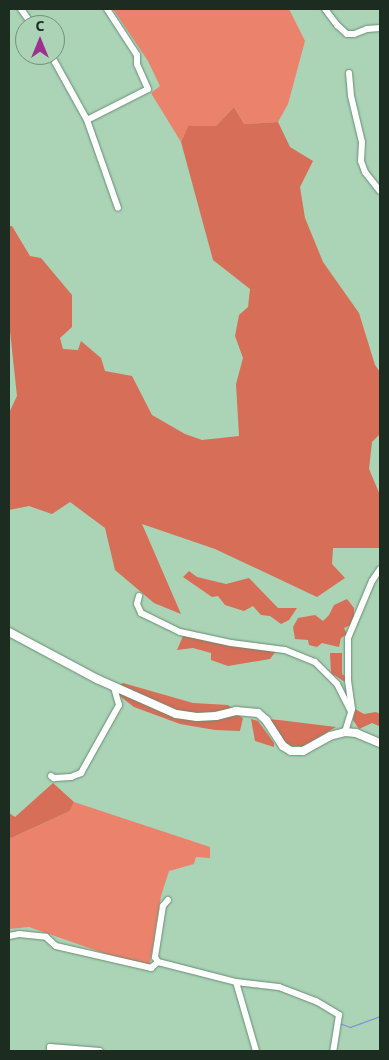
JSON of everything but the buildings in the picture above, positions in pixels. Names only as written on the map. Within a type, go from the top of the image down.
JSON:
[{"type":"street","points":[[86,120],[148,89],[137,64],[137,56],[107,9]]},
{"type":"street","points":[[325,9],[337,25],[347,34],[380,28]]},
{"type":"street","points":[[56,65],[86,120],[118,208]]},
{"type":"street","points":[[350,73],[351,96],[362,142],[361,161],[365,172],[380,191]]},
{"type":"street","points":[[345,732],[352,709],[348,680],[348,638],[372,581],[380,569]]},
{"type":"street","points":[[139,596],[137,604],[141,614],[180,632],[231,643],[284,650],[314,662],[338,684],[352,709]]},
{"type":"street","points":[[9,632],[114,687],[176,714],[197,717],[216,716],[236,711],[258,713],[266,720],[283,746],[291,751],[303,751],[330,736],[345,732],[356,733],[380,744]]},
{"type":"street","points":[[51,776],[54,778],[71,777],[81,773],[119,705],[114,687]]},
{"type":"street","points":[[158,962],[156,957],[163,906],[168,900]]},
{"type":"street","points":[[9,936],[19,934],[46,937],[56,946],[151,968],[158,962]]},
{"type":"street","points":[[158,962],[236,982],[279,987],[316,1001],[339,1015],[333,1051]]},
{"type":"street","points":[[236,982],[256,1051]]},
{"type":"street","points":[[50,1051],[50,1047],[100,1051]]},
{"type":"shaded area","points":[[113,9],[289,9],[305,41],[288,104],[278,122],[244,124],[234,107],[216,126],[188,126],[181,142],[151,93],[160,86],[148,61]]},
{"type":"shaded area","points":[[234,107],[244,124],[278,122],[290,147],[313,161],[300,187],[305,218],[323,262],[359,313],[375,365],[380,372],[380,434],[372,442],[369,469],[380,495],[380,548],[333,548],[332,564],[345,578],[317,597],[215,549],[142,524],[181,614],[154,603],[115,570],[105,528],[70,502],[52,514],[29,506],[9,510],[9,413],[17,396],[9,322],[9,226],[12,226],[30,256],[41,258],[72,295],[72,327],[60,338],[63,349],[78,350],[81,341],[101,358],[105,371],[132,376],[152,415],[185,434],[202,440],[239,436],[236,384],[243,358],[235,336],[239,315],[248,307],[250,289],[213,260],[181,142],[188,126],[216,126]]},
{"type":"shaded area","points":[[189,571],[197,577],[226,584],[249,578],[278,608],[297,608],[289,620],[281,624],[270,616],[261,615],[253,606],[244,611],[225,605],[218,596],[212,597],[183,577]]},
{"type":"shaded area","points":[[347,599],[354,608],[354,617],[350,625],[344,628],[347,634],[341,638],[339,647],[322,643],[317,647],[309,645],[308,640],[295,639],[293,627],[298,618],[315,615],[323,621],[329,615],[334,605]]},
{"type":"shaded area","points":[[183,636],[276,651],[270,659],[228,666],[211,660],[211,653],[193,648],[177,650]]},
{"type":"shaded area","points":[[330,653],[342,653],[342,674],[347,678],[348,684],[331,673]]},
{"type":"shaded area","points":[[123,683],[193,703],[228,705],[233,709],[198,714],[177,712],[118,686]]},
{"type":"shaded area","points":[[120,692],[185,719],[215,719],[238,715],[243,718],[240,731],[215,730],[180,724],[134,707],[117,694]]},
{"type":"shaded area","points":[[355,709],[364,714],[376,712],[380,714],[380,742],[379,726],[372,723],[359,729],[353,720]]},
{"type":"shaded area","points":[[251,719],[258,721],[274,743],[274,747],[255,741]]},
{"type":"shaded area","points":[[267,719],[336,727],[304,746],[290,746],[281,739]]},
{"type":"shaded area","points":[[53,783],[74,802],[70,811],[9,839],[9,813],[15,817]]},
{"type":"shaded area","points":[[74,802],[210,847],[210,858],[196,857],[194,864],[169,871],[161,896],[149,969],[29,927],[9,929],[9,839],[70,811]]},
{"type":"waterway","points":[[339,1023],[350,1027],[380,1016]]}]
